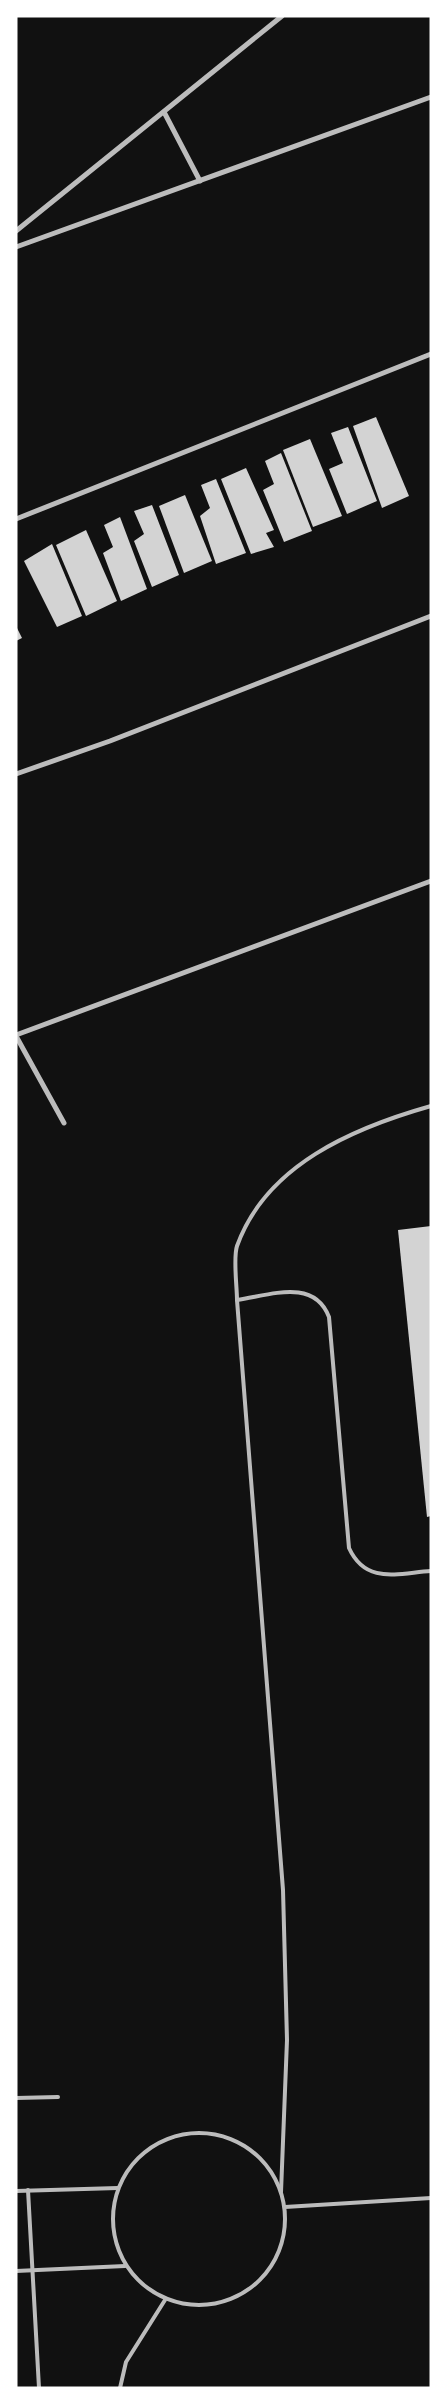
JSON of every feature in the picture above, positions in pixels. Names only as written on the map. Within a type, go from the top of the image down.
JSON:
[{"type":"street","points":[[16,231],[282,16]]},
{"type":"street","points":[[16,247],[431,97]]},
{"type":"street","points":[[164,112],[200,181]]},
{"type":"street","points":[[16,519],[431,354]]},
{"type":"street","points":[[16,774],[119,737],[431,616]]},
{"type":"street","points":[[64,1124],[16,1036],[431,881]]},
{"type":"lane","points":[[281,2192],[287,2040],[283,1890],[237,1300],[236,1248],[258,1203],[293,1169],[342,1139],[403,1114],[431,1106]]},
{"type":"lane","points":[[237,1300],[303,1292],[314,1296],[324,1306],[329,1317],[349,1548],[354,1559],[370,1572],[383,1574],[431,1571]]},
{"type":"lane","points":[[16,2098],[58,2097]]},
{"type":"lane","points":[[201,2132],[227,2137],[250,2149],[269,2168],[281,2192],[285,2206],[285,2233],[277,2258],[262,2280],[242,2296],[216,2305],[190,2306],[165,2300],[142,2286],[125,2266],[115,2241],[112,2214],[118,2188],[131,2165],[150,2147],[175,2136],[201,2132]]},
{"type":"lane","points":[[16,2191],[118,2188]]},
{"type":"lane","points":[[28,2190],[38,2388]]},
{"type":"lane","points":[[285,2206],[431,2198]]},
{"type":"lane","points":[[16,2271],[125,2266]]},
{"type":"lane","points":[[120,2388],[126,2362],[165,2300]]},
{"type":"building","points":[[376,417],[409,496],[382,508],[353,426]]},
{"type":"building","points":[[348,427],[377,501],[347,514],[329,469],[343,463],[331,433]]},
{"type":"building","points":[[310,439],[342,516],[313,527],[283,450]]},
{"type":"building","points":[[281,453],[312,531],[284,542],[263,490],[274,484],[265,461]]},
{"type":"building","points":[[246,468],[274,530],[266,533],[274,547],[251,554],[221,479]]},
{"type":"building","points":[[216,479],[246,553],[216,564],[200,516],[210,508],[201,485]]},
{"type":"building","points":[[185,495],[212,561],[184,573],[159,506]]},
{"type":"building","points":[[152,505],[179,575],[152,587],[134,541],[144,534],[134,511]]},
{"type":"building","points":[[120,517],[147,589],[121,601],[103,553],[113,547],[104,525]]},
{"type":"building","points":[[86,530],[117,601],[86,616],[56,545]]},
{"type":"building","points":[[52,544],[82,616],[57,627],[24,561]]},
{"type":"building","points":[[16,626],[22,638],[16,641]]},
{"type":"building","points":[[431,1226],[431,1516],[427,1517],[398,1230]]}]
